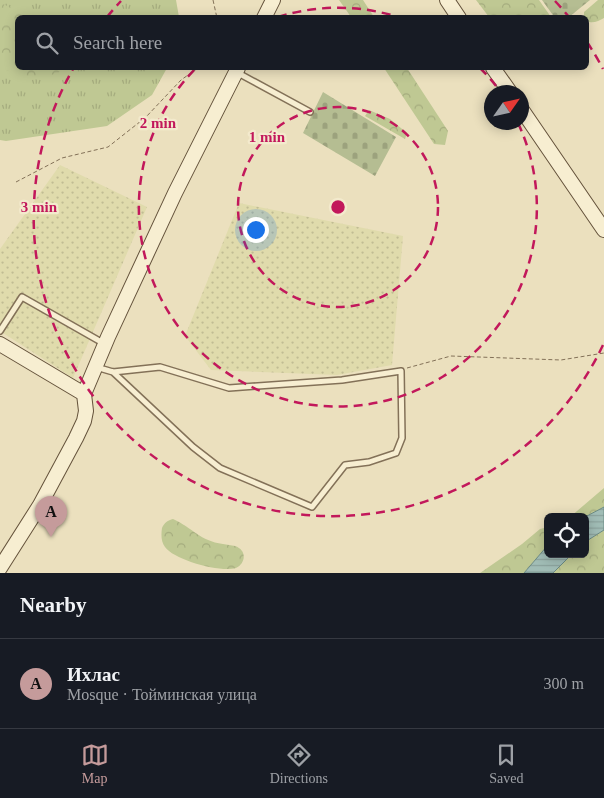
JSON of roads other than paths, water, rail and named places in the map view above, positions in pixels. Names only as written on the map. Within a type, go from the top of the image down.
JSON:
[{"type":"street","points":[[266,15],[273,0]]},
{"type":"street","points":[[447,0],[457,15]]},
{"type":"street","points":[[0,568],[40,505],[76,438],[84,421],[86,411],[84,394],[105,344],[175,193],[237,70]]},
{"type":"street","points":[[494,70],[505,85]]},
{"type":"street","points":[[529,120],[604,230]]},
{"type":"street","points":[[0,344],[84,394]]},
{"type":"lane","points":[[237,70],[310,112]]},
{"type":"lane","points":[[0,331],[22,296],[105,344]]},
{"type":"lane","points":[[96,366],[112,372],[193,447],[220,468],[312,508],[345,465],[369,462],[396,452],[402,438],[401,371],[342,380],[228,388],[160,368],[112,372]]},
{"type":"water","points":[[604,507],[604,530],[589,539],[589,515]]},
{"type":"water","points":[[544,550],[544,558],[568,558],[553,573],[524,573]]},
{"type":"place","name":"Ихлас","points":[[51,537]]}]
